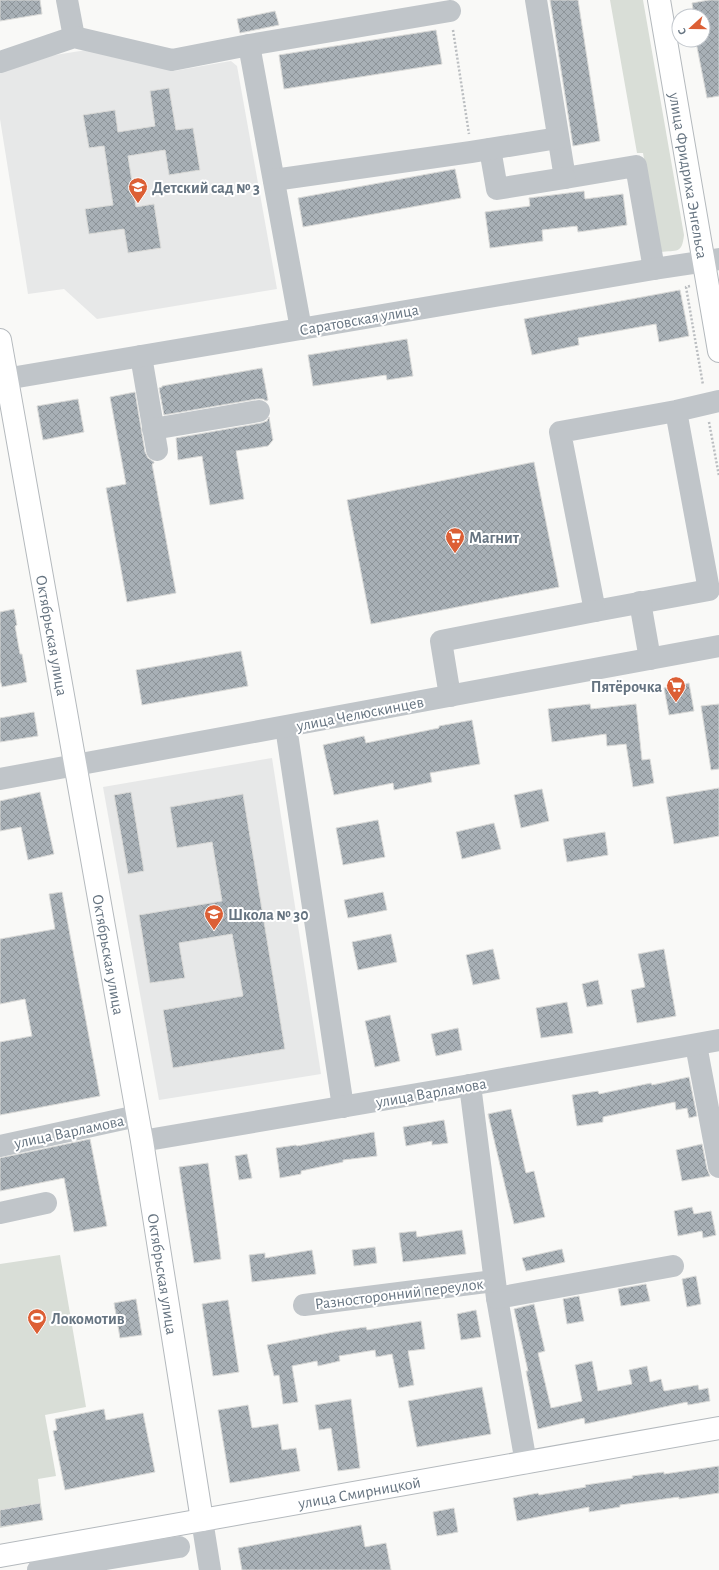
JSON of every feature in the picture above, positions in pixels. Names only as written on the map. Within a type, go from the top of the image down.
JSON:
[{"type":"main road","name":"улица Фридриха Энгельса","points":[[658,0],[711,261],[706,284],[719,351]]},
{"type":"main road","name":"Октябрьская улица","points":[[0,340],[3,379],[76,766],[142,1141],[202,1520]]},
{"type":"main road","name":"улица Смирницкой","points":[[0,1556],[719,1428]]},
{"type":"street","points":[[67,0],[74,37]]},
{"type":"street","points":[[536,0],[565,178]]},
{"type":"street","points":[[0,62],[74,37],[172,60],[249,45],[450,11]]},
{"type":"street","points":[[249,45],[302,329]]},
{"type":"street","points":[[274,180],[558,138]]},
{"type":"street","points":[[481,150],[497,189],[636,166],[654,269]]},
{"type":"street","name":"Саратовская улица","points":[[3,379],[654,269],[711,261]]},
{"type":"street","points":[[141,356],[157,450]]},
{"type":"street","points":[[595,611],[560,432],[713,403]]},
{"type":"street","points":[[153,429],[259,411]]},
{"type":"street","points":[[450,696],[441,641],[709,590],[676,411]]},
{"type":"street","points":[[640,602],[650,659]]},
{"type":"street","name":"улица Челюскинцев","points":[[0,779],[719,646]]},
{"type":"street","points":[[286,727],[344,1107]]},
{"type":"street","name":"улица Варламова","points":[[142,1141],[470,1085],[719,1040]]},
{"type":"street","points":[[696,1045],[719,1167]]},
{"type":"street","points":[[470,1085],[496,1290],[526,1463]]},
{"type":"street","name":"улица Варламова","points":[[0,1146],[137,1116]]},
{"type":"street","points":[[0,1213],[46,1203]]},
{"type":"street","name":"Разносторонний переулок","points":[[304,1305],[496,1290],[672,1266]]},
{"type":"street","name":"Октябрьская улица","points":[[202,1520],[210,1570]]},
{"type":"street","points":[[38,1570],[179,1548]]},
{"type":"path","points":[[450,11],[481,150]]},
{"type":"path","points":[[706,284],[686,287],[713,403],[719,476]]},
{"type":"shaded area","points":[[610,0],[643,0],[684,235],[682,245],[675,251],[660,252],[643,153],[637,153]]},
{"type":"shaded area","name":"Детский сад № 3","points":[[99,48],[174,71],[231,61],[237,66],[277,289],[97,319],[64,289],[28,294],[0,119],[0,69],[30,59]]},
{"type":"shaded area","name":"Школа № 30","points":[[272,758],[321,1074],[159,1100],[103,787]]},
{"type":"shaded area","name":"Локомотив","points":[[60,1255],[86,1407],[45,1415],[56,1476],[38,1479],[43,1520],[0,1528],[0,1264]]},
{"type":"building","points":[[0,0],[40,0],[42,14],[0,21]]},
{"type":"building","points":[[550,0],[578,0],[600,141],[573,146]]},
{"type":"building","points":[[719,0],[719,96],[707,98],[697,48],[711,48],[711,8],[693,8],[692,3]]},
{"type":"building","points":[[275,11],[279,25],[240,33],[237,19]]},
{"type":"building","points":[[436,30],[442,64],[284,89],[279,55]]},
{"type":"building","points":[[169,88],[176,130],[193,128],[200,170],[169,175],[165,150],[128,156],[136,207],[154,204],[161,248],[128,253],[124,229],[89,234],[85,209],[113,205],[104,146],[89,148],[83,115],[115,110],[118,132],[155,126],[150,91]]},
{"type":"building","points":[[455,169],[461,198],[303,227],[298,198]]},
{"type":"building","points":[[584,191],[585,199],[623,194],[627,225],[578,232],[577,226],[542,230],[543,241],[490,248],[485,212],[530,206],[529,198]]},
{"type":"building","points":[[680,290],[689,336],[659,342],[656,324],[578,338],[579,345],[532,355],[524,319]]},
{"type":"building","points":[[407,339],[413,376],[387,380],[386,375],[313,386],[308,355]]},
{"type":"building","points":[[262,368],[268,400],[266,401],[263,399],[257,399],[164,415],[159,388],[162,386]]},
{"type":"building","points":[[135,392],[145,452],[148,458],[154,462],[152,464],[176,593],[127,602],[106,488],[126,484],[110,397]]},
{"type":"building","points":[[78,399],[84,432],[43,440],[37,406]]},
{"type":"building","points":[[269,417],[273,440],[268,446],[236,451],[244,499],[210,505],[202,456],[178,460],[176,438],[261,423],[267,421]]},
{"type":"building","name":"Магнит","points":[[534,462],[559,587],[371,624],[347,500]]},
{"type":"building","points":[[14,609],[17,625],[15,626],[27,682],[2,687],[0,679],[0,612]]},
{"type":"building","points":[[241,651],[248,686],[142,705],[136,670]]},
{"type":"building","points":[[689,683],[694,711],[669,715],[664,688]]},
{"type":"building","points":[[590,704],[591,709],[636,704],[642,760],[650,759],[654,783],[633,787],[626,744],[607,746],[606,734],[552,742],[548,709]]},
{"type":"building","points":[[719,704],[719,769],[711,770],[701,706]]},
{"type":"building","points":[[34,712],[38,736],[0,742],[0,718]]},
{"type":"building","points":[[472,720],[480,764],[430,773],[432,782],[394,790],[393,783],[334,795],[323,745],[364,736],[366,743]]},
{"type":"building","points":[[719,788],[719,836],[674,844],[666,797]]},
{"type":"building","points":[[542,789],[549,821],[521,828],[514,795]]},
{"type":"building","points":[[40,792],[54,854],[28,860],[21,827],[0,831],[0,801]]},
{"type":"building","points":[[131,792],[144,871],[128,874],[114,795]]},
{"type":"building","points":[[243,794],[285,1049],[173,1068],[163,1010],[243,996],[232,934],[179,943],[185,978],[150,983],[139,915],[222,901],[212,842],[177,848],[170,807]]},
{"type":"building","points":[[378,820],[385,857],[343,865],[336,828]]},
{"type":"building","points":[[494,823],[501,849],[462,859],[456,832]]},
{"type":"building","points":[[605,832],[608,855],[567,862],[563,839]]},
{"type":"building","points":[[62,892],[100,1096],[0,1115],[0,1042],[32,1036],[25,999],[0,1004],[0,939],[55,929],[49,894]]},
{"type":"building","points":[[383,892],[387,910],[348,918],[344,900]]},
{"type":"building","points":[[391,934],[397,962],[358,970],[352,942]]},
{"type":"building","points":[[493,949],[500,979],[473,985],[466,955]]},
{"type":"building","points":[[664,949],[676,1016],[637,1023],[631,990],[645,987],[638,954]]},
{"type":"building","points":[[598,980],[603,1004],[587,1007],[582,984]]},
{"type":"building","points":[[567,1002],[573,1033],[541,1038],[536,1008]]},
{"type":"building","points":[[390,1015],[400,1061],[375,1067],[365,1021]]},
{"type":"building","points":[[458,1028],[462,1050],[436,1056],[431,1034]]},
{"type":"building","points":[[689,1077],[697,1116],[689,1118],[687,1108],[676,1110],[675,1102],[603,1117],[603,1122],[577,1126],[572,1095],[598,1091],[599,1094]]},
{"type":"building","points":[[511,1109],[526,1173],[534,1171],[545,1217],[514,1224],[488,1114]]},
{"type":"building","points":[[444,1120],[448,1143],[432,1145],[432,1141],[406,1146],[403,1127]]},
{"type":"building","points":[[374,1132],[377,1156],[343,1160],[343,1162],[301,1171],[301,1174],[280,1178],[276,1148],[297,1146]]},
{"type":"building","points":[[90,1139],[107,1226],[74,1232],[64,1178],[0,1191],[0,1158]]},
{"type":"building","points":[[702,1144],[707,1169],[710,1176],[682,1181],[676,1150]]},
{"type":"building","points":[[247,1154],[252,1178],[239,1180],[235,1156]]},
{"type":"building","points":[[208,1163],[221,1259],[194,1263],[179,1167]]},
{"type":"building","points":[[692,1207],[694,1214],[711,1211],[716,1235],[703,1238],[702,1231],[678,1236],[674,1211]]},
{"type":"building","points":[[462,1230],[466,1254],[403,1262],[399,1233],[416,1231],[417,1237]]},
{"type":"building","points":[[375,1247],[377,1263],[354,1266],[352,1250]]},
{"type":"building","points":[[562,1249],[565,1262],[526,1271],[522,1258]]},
{"type":"building","points":[[312,1250],[316,1274],[252,1282],[249,1255],[265,1253],[265,1258]]},
{"type":"building","points":[[696,1276],[701,1304],[687,1307],[682,1279]]},
{"type":"building","points":[[646,1284],[650,1301],[621,1306],[618,1289]]},
{"type":"building","points":[[579,1296],[584,1321],[567,1324],[563,1299]]},
{"type":"building","points":[[136,1299],[142,1335],[120,1338],[114,1303]]},
{"type":"building","points":[[228,1300],[239,1372],[213,1376],[202,1304]]},
{"type":"building","points":[[534,1304],[545,1351],[538,1353],[551,1408],[582,1401],[575,1365],[592,1361],[598,1391],[632,1384],[629,1370],[647,1366],[650,1382],[661,1379],[664,1391],[698,1385],[699,1390],[708,1388],[710,1401],[688,1405],[687,1402],[585,1424],[584,1418],[538,1429],[526,1371],[528,1371],[514,1309]]},
{"type":"building","points":[[476,1310],[481,1337],[461,1340],[457,1314]]},
{"type":"building","points":[[421,1321],[425,1349],[408,1351],[414,1385],[399,1388],[392,1354],[376,1357],[375,1350],[339,1356],[340,1361],[318,1366],[317,1361],[292,1366],[298,1402],[283,1404],[279,1375],[274,1376],[267,1345],[366,1327],[367,1330]]},
{"type":"building","points":[[482,1387],[491,1434],[417,1447],[408,1401]]},
{"type":"building","points":[[351,1399],[360,1468],[338,1471],[331,1428],[319,1430],[315,1405]]},
{"type":"building","points":[[248,1405],[252,1428],[278,1424],[282,1450],[296,1448],[300,1471],[230,1483],[218,1410]]},
{"type":"building","points":[[104,1409],[106,1420],[143,1413],[155,1472],[65,1490],[53,1431],[57,1430],[55,1419]]},
{"type":"building","points":[[719,1466],[719,1493],[620,1505],[620,1507],[589,1512],[589,1507],[517,1521],[513,1498],[538,1493],[539,1495],[586,1487],[585,1485],[633,1478],[632,1476],[664,1472],[664,1474]]},
{"type":"building","points":[[40,1503],[43,1520],[0,1527],[0,1510]]},
{"type":"building","points":[[454,1508],[458,1532],[437,1536],[433,1512]]},
{"type":"building","points":[[361,1525],[365,1547],[386,1543],[391,1570],[242,1570],[238,1548]]},
{"type":"place","name":"Детский сад № 3","points":[[138,204]]},
{"type":"place","name":"Магнит","points":[[455,554]]},
{"type":"place","name":"Пятёрочка","points":[[676,703]]},
{"type":"place","name":"Школа № 30","points":[[214,931]]},
{"type":"place","name":"Локомотив","points":[[37,1335]]}]
